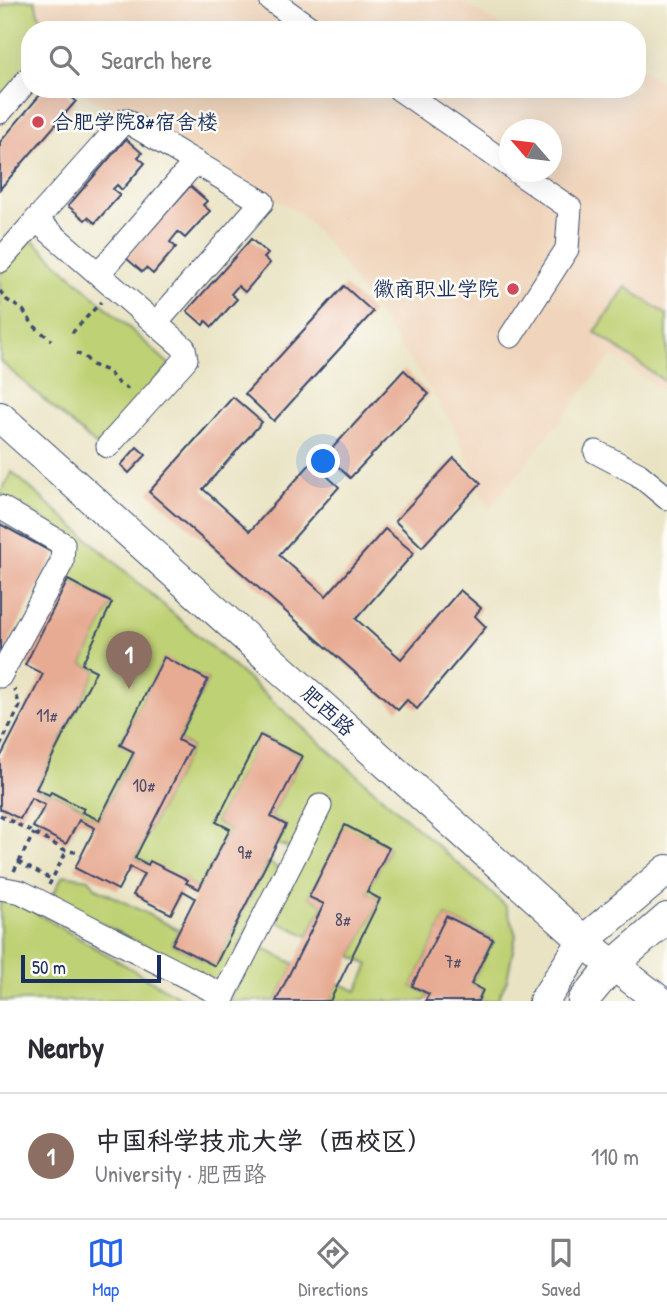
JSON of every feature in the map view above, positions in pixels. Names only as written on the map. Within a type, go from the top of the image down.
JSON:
[{"type":"main road","name":"肥西路","points":[[0,417],[583,941],[660,1001]]},
{"type":"main road","points":[[544,1001],[583,941],[667,870]]},
{"type":"main road","points":[[583,1001],[613,965],[667,918]]},
{"type":"lane","points":[[271,0],[300,21]]},
{"type":"lane","points":[[0,112],[21,88]]},
{"type":"lane","points":[[412,98],[499,159]]},
{"type":"lane","points":[[0,261],[125,120],[262,202],[156,323]]},
{"type":"lane","points":[[107,280],[195,162]]},
{"type":"lane","points":[[511,336],[567,249],[570,208],[532,182]]},
{"type":"lane","points":[[36,220],[184,348],[186,359],[108,446]]},
{"type":"lane","points":[[596,452],[638,474],[667,498]]},
{"type":"lane","points":[[0,507],[63,544],[62,562],[1,675]]},
{"type":"lane","points":[[3,888],[21,892],[223,998],[320,806]]},
{"type":"path","points":[[72,333],[107,280]]},
{"type":"path","points":[[0,291],[7,300],[23,310],[34,326],[51,340]]},
{"type":"path","points":[[76,353],[85,357],[92,365],[108,371],[117,382],[146,403]]},
{"type":"path","points":[[0,746],[20,706],[13,686],[1,675]]},
{"type":"path","points":[[0,815],[67,851],[77,852]]},
{"type":"path","points":[[3,888],[34,833]]},
{"type":"path","points":[[39,902],[67,851]]},
{"type":"path","points":[[19,862],[51,879]]},
{"type":"shaded area","points":[[0,0],[459,0],[493,21],[21,21],[21,98],[27,98],[0,130]]},
{"type":"shaded area","name":"徽商职业学院","points":[[646,72],[667,87],[667,394],[612,355],[489,510],[453,424],[326,242],[302,215],[147,122],[90,98],[646,98]]},
{"type":"green space","points":[[18,0],[35,0],[43,21],[21,21],[21,88],[0,112],[0,7]]},
{"type":"green space","points":[[31,239],[170,365],[97,446],[0,361],[0,274]]},
{"type":"green space","points":[[626,287],[667,315],[667,383],[595,332]]},
{"type":"green space","points":[[12,472],[506,906],[516,935],[507,980],[497,1001],[478,1001],[483,990],[471,984],[493,939],[446,916],[412,986],[429,994],[425,1001],[330,1001],[338,983],[357,991],[369,965],[352,956],[380,899],[367,892],[389,848],[345,826],[309,897],[324,904],[308,936],[274,920],[292,849],[277,844],[286,825],[271,817],[302,756],[261,735],[216,822],[230,829],[199,889],[186,883],[187,880],[135,858],[191,747],[178,740],[208,680],[164,658],[120,744],[134,752],[99,820],[82,812],[84,808],[51,792],[49,795],[36,789],[96,671],[82,664],[112,603],[68,580],[74,543],[66,532],[0,494]]},
{"type":"green space","points":[[268,862],[279,869],[220,984],[57,901],[53,895],[63,875],[89,879],[96,888],[179,930],[172,944],[215,966]]},
{"type":"green space","points":[[0,898],[12,899],[186,1001],[0,1001]]},
{"type":"green space","points":[[262,948],[295,964],[276,1001],[229,1001],[254,950]]},
{"type":"building","name":"合肥学院8#宿舍楼","points":[[37,98],[72,98],[76,101],[0,189],[0,142]]},
{"type":"building","points":[[126,139],[142,153],[138,157],[145,163],[122,190],[117,185],[113,189],[120,195],[95,223],[88,217],[85,220],[68,206]]},
{"type":"building","points":[[190,186],[207,201],[203,205],[210,211],[185,238],[178,232],[170,242],[176,247],[153,274],[146,268],[142,272],[126,258]]},
{"type":"building","points":[[251,239],[268,254],[264,258],[270,263],[245,292],[238,286],[231,294],[237,299],[212,327],[206,321],[203,325],[187,311]]},
{"type":"building","points":[[344,286],[373,312],[274,421],[245,394]]},
{"type":"building","points":[[404,370],[429,394],[350,478],[326,455]]},
{"type":"building","points":[[233,397],[262,422],[203,489],[250,531],[312,462],[339,487],[279,555],[326,596],[385,529],[414,553],[356,619],[401,659],[460,590],[481,608],[475,616],[486,627],[417,709],[407,700],[398,710],[149,492]]},
{"type":"building","points":[[137,447],[146,455],[129,473],[121,465]]},
{"type":"building","points":[[454,458],[481,483],[422,547],[395,521]]},
{"type":"building","points":[[0,524],[55,554],[0,660]]},
{"type":"building","points":[[68,580],[112,603],[82,664],[96,671],[36,789],[49,795],[51,792],[99,820],[134,752],[120,745],[164,657],[208,680],[178,740],[191,747],[135,858],[148,865],[150,861],[188,880],[186,883],[199,889],[230,829],[216,822],[260,735],[302,756],[271,817],[286,825],[215,966],[172,944],[195,898],[183,891],[171,914],[133,895],[144,874],[130,867],[118,890],[75,868],[95,828],[79,820],[66,844],[33,827],[45,805],[31,798],[20,819],[0,809],[0,758],[43,674],[25,665]]},
{"type":"building","points":[[345,825],[389,848],[367,892],[380,899],[330,1001],[276,1001],[324,904],[309,897]]},
{"type":"building","points":[[446,916],[493,939],[471,984],[483,990],[478,1001],[425,1001],[429,994],[412,986]]},
{"type":"place","name":"合肥学院8#宿舍楼","points":[[38,122]]},
{"type":"place","name":"徽商职业学院","points":[[513,289]]},
{"type":"place","name":"中国科学技术大学（西校区）","points":[[129,689]]}]
